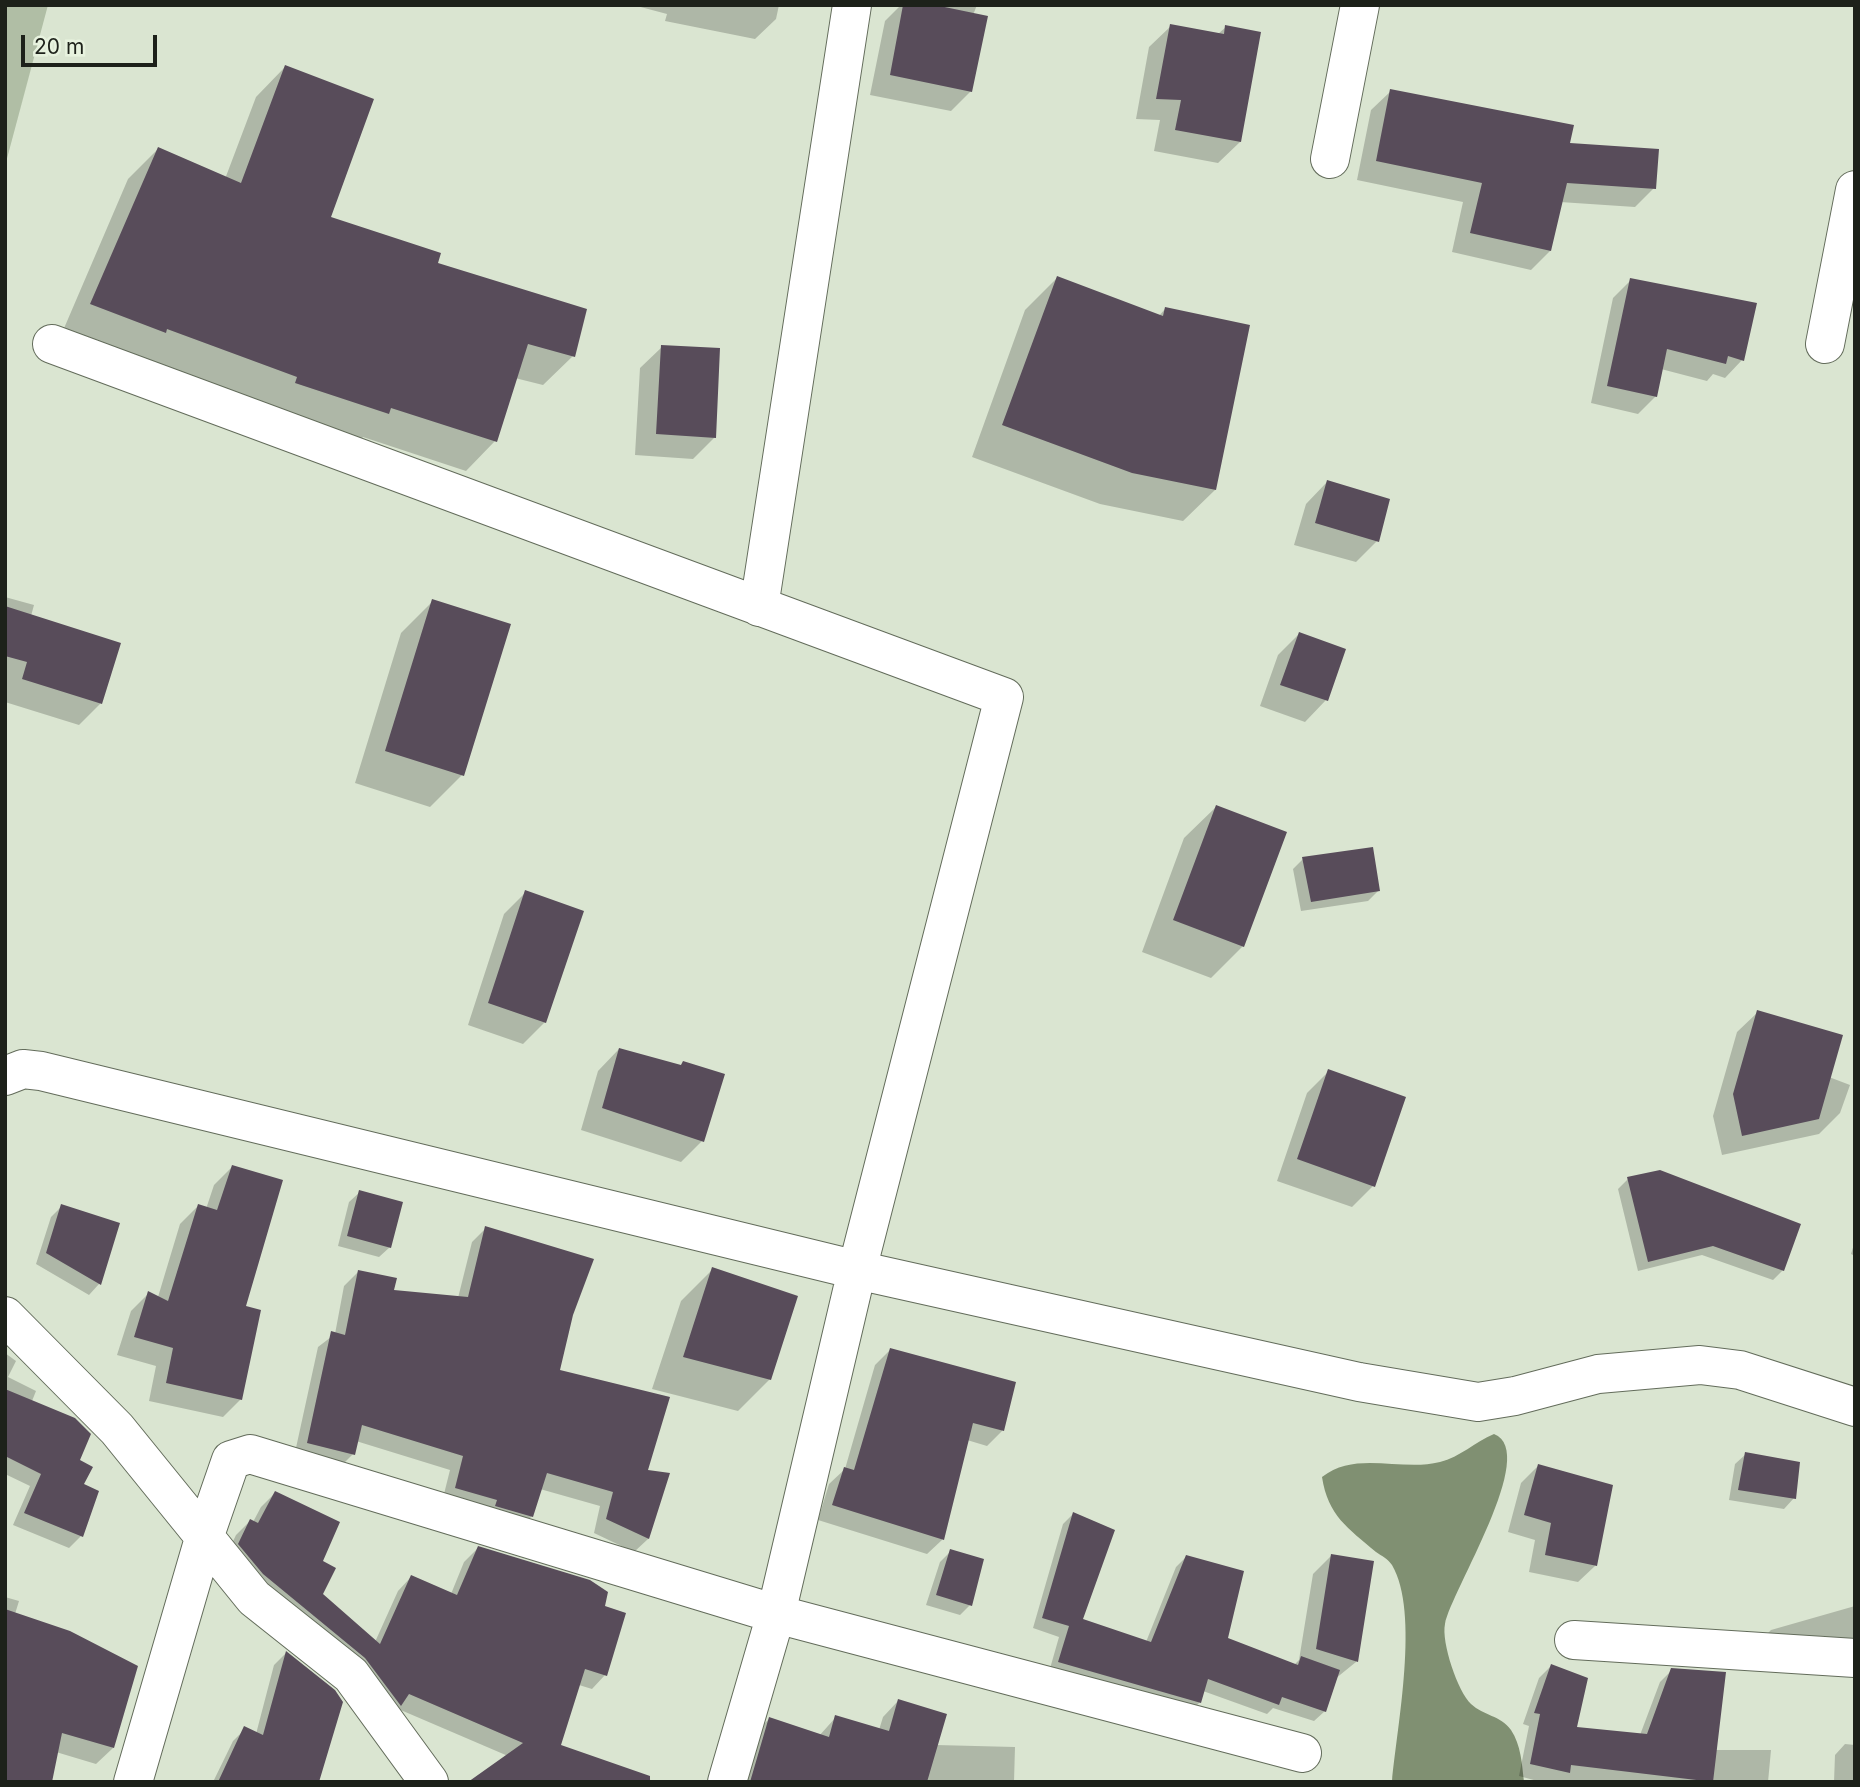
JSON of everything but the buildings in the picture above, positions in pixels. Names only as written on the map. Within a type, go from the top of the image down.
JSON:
[{"type":"street","points":[[760,607],[852,5]]},
{"type":"street","points":[[1331,159],[1360,5]]},
{"type":"street","points":[[1825,344],[1855,190]]},
{"type":"street","points":[[52,344],[1004,697],[857,1270],[776,1614],[727,1782]]},
{"type":"street","points":[[5,1076],[23,1069],[41,1071],[857,1270],[1359,1382],[1478,1402],[1515,1396],[1598,1374],[1700,1365],[1740,1370],[1855,1407]]},
{"type":"street","points":[[5,1316],[117,1429],[254,1598],[351,1675],[429,1782]]},
{"type":"street","points":[[133,1782],[205,1535],[231,1460],[250,1454],[776,1614],[1302,1753]]},
{"type":"street","points":[[1574,1640],[1855,1658]]},
{"type":"shaded area","points":[[5,5],[48,5],[5,166]]},
{"type":"shaded area","points":[[1494,1434],[1505,1446],[1507,1467],[1489,1523],[1451,1607],[1444,1632],[1452,1666],[1466,1698],[1476,1708],[1502,1721],[1511,1730],[1517,1742],[1524,1782],[1392,1782],[1406,1640],[1405,1611],[1400,1586],[1392,1565],[1348,1528],[1334,1512],[1322,1477],[1335,1469],[1364,1463],[1410,1465],[1440,1462]]}]
